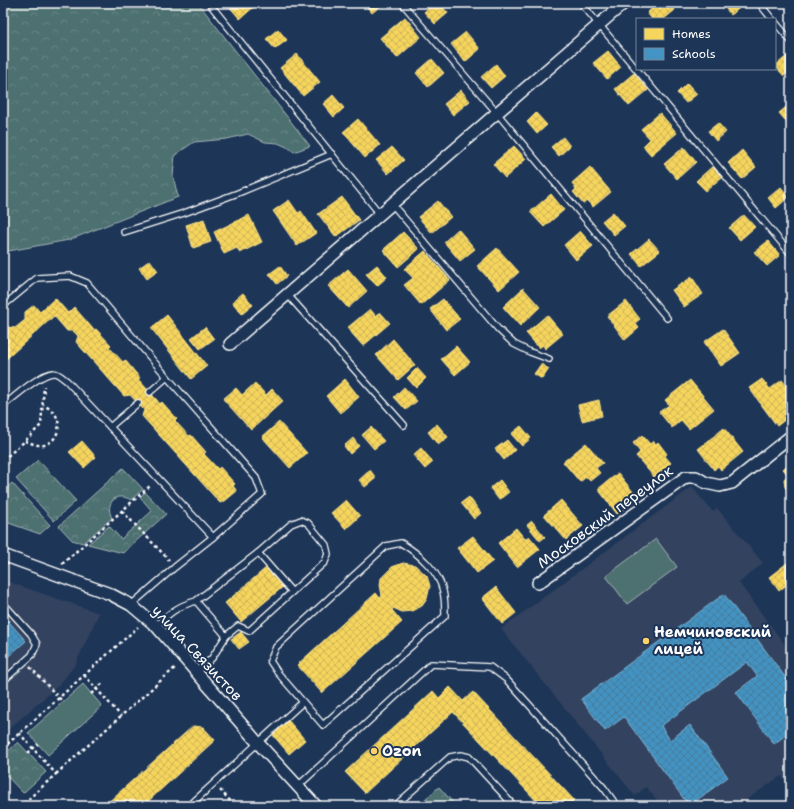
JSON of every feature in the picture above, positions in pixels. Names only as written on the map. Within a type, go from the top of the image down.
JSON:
[{"type":"street","points":[[230,344],[624,3]]},
{"type":"street","name":"Московский переулок","points":[[538,583],[686,477],[696,477],[706,483],[720,486],[732,483],[791,436]]},
{"type":"street","name":"улица Связистов","points":[[3,555],[110,594],[131,606],[152,622],[258,743],[316,806]]},
{"type":"lane","points":[[209,3],[380,215]]},
{"type":"lane","points":[[402,3],[497,113],[667,318]]},
{"type":"lane","points":[[581,3],[636,69]]},
{"type":"lane","points":[[759,3],[771,18]]},
{"type":"lane","points":[[776,23],[791,41]]},
{"type":"lane","points":[[637,70],[791,254]]},
{"type":"lane","points":[[124,232],[184,213],[238,193],[332,154]]},
{"type":"lane","points":[[392,204],[498,329],[514,344],[549,359]]},
{"type":"lane","points":[[3,306],[37,278],[70,276],[87,282],[167,377],[256,478],[262,494],[131,606]]},
{"type":"lane","points":[[287,294],[404,425]]},
{"type":"lane","points":[[3,406],[45,374],[55,373],[67,381],[213,537]]},
{"type":"lane","points":[[150,392],[167,377]]},
{"type":"lane","points":[[110,428],[138,403]]},
{"type":"lane","points":[[152,622],[184,605],[196,601],[258,553],[292,524],[301,520],[308,523],[326,545],[328,554],[325,562],[249,631],[238,626],[226,636],[212,658],[197,672]]},
{"type":"lane","points":[[401,543],[411,548],[436,574],[443,590],[446,616],[323,725],[303,702],[278,673],[270,661],[276,647],[386,546],[401,543]]},
{"type":"lane","points":[[258,553],[292,592]]},
{"type":"lane","points":[[196,601],[226,636]]},
{"type":"lane","points":[[3,603],[31,634],[37,644],[32,655],[3,681]]},
{"type":"lane","points":[[298,786],[431,664],[468,665],[490,668],[506,679],[604,788],[617,806]]},
{"type":"lane","points":[[189,806],[303,702]]},
{"type":"lane","points":[[395,806],[450,757],[461,755],[469,757],[514,806]]},
{"type":"path","points":[[3,460],[41,425],[45,374]]},
{"type":"path","points":[[25,441],[32,444],[42,445],[55,438],[59,422],[55,414],[43,405]]},
{"type":"path","points":[[53,572],[158,479]]},
{"type":"path","points":[[122,511],[175,567]]},
{"type":"path","points":[[6,753],[3,749],[84,675],[152,622]]},
{"type":"path","points":[[21,806],[185,659]]},
{"type":"path","points":[[25,661],[63,702]]},
{"type":"path","points":[[84,675],[121,716]]},
{"type":"path","points":[[91,694],[104,683]]},
{"type":"path","points":[[19,734],[56,774]]},
{"type":"path","points":[[28,753],[38,744]]},
{"type":"path","points":[[214,783],[235,806]]},
{"type":"shaded area","name":"Немчиновский лицей","points":[[692,487],[713,512],[717,508],[763,563],[739,583],[791,653],[791,788],[781,776],[737,806],[662,806],[646,787],[635,796],[501,629]]},
{"type":"shaded area","points":[[3,580],[99,613],[75,665],[59,685],[3,734]]},
{"type":"green space","points":[[3,3],[198,3],[310,146],[294,152],[278,143],[265,142],[248,134],[227,139],[194,142],[175,155],[173,176],[178,197],[69,240],[3,252]]},
{"type":"green space","points":[[38,460],[76,501],[54,521],[16,479]]},
{"type":"green space","points":[[123,468],[143,489],[131,500],[121,497],[113,500],[110,508],[112,518],[83,543],[72,540],[59,526]]},
{"type":"green space","points":[[12,483],[50,525],[40,534],[3,521],[3,491]]},
{"type":"green space","points":[[145,492],[166,514],[123,553],[88,544],[109,526],[121,539],[152,511],[140,497]]},
{"type":"green space","points":[[656,539],[677,567],[627,604],[606,576]]},
{"type":"green space","points":[[83,684],[102,706],[48,755],[28,733]]},
{"type":"green space","points":[[18,742],[46,772],[23,793],[3,772],[3,756]]},
{"type":"green space","points":[[439,787],[456,806],[417,806]]},
{"type":"building: Homes","points":[[254,3],[256,5],[240,19],[227,4]]},
{"type":"building: Homes","points":[[364,3],[384,3],[372,13]]},
{"type":"building: Homes","points":[[434,3],[439,3],[448,13],[435,24],[424,12]]},
{"type":"building: Homes","points":[[658,3],[669,3],[675,10],[665,18],[651,18],[647,13]]},
{"type":"building: Homes","points":[[721,3],[741,3],[743,5],[731,15]]},
{"type":"building: Homes","points":[[405,17],[421,37],[397,58],[380,38]]},
{"type":"building: Homes","points":[[278,29],[287,40],[275,49],[266,39]]},
{"type":"building: Homes","points":[[466,32],[480,49],[465,62],[451,44]]},
{"type":"building: Homes","points":[[608,51],[621,67],[607,79],[593,63]]},
{"type":"building: Homes","points":[[297,54],[320,82],[303,96],[280,68]]},
{"type":"building: Homes","points":[[788,55],[791,59],[791,70],[784,76],[776,65]]},
{"type":"building: Homes","points":[[432,59],[444,73],[428,87],[416,73]]},
{"type":"building: Homes","points":[[496,64],[505,76],[491,88],[481,77]]},
{"type":"building: Homes","points":[[634,73],[648,90],[629,106],[615,89]]},
{"type":"building: Homes","points":[[687,83],[697,94],[686,103],[677,93]]},
{"type":"building: Homes","points":[[461,90],[470,101],[453,115],[444,104]]},
{"type":"building: Homes","points":[[333,95],[344,108],[334,117],[323,104]]},
{"type":"building: Homes","points":[[791,103],[791,127],[779,113]]},
{"type":"building: Homes","points":[[536,113],[547,125],[537,134],[527,122]]},
{"type":"building: Homes","points":[[660,113],[677,133],[651,155],[643,146],[650,139],[641,129]]},
{"type":"building: Homes","points":[[358,119],[380,145],[365,158],[343,132]]},
{"type":"building: Homes","points":[[718,123],[726,132],[716,141],[708,131]]},
{"type":"building: Homes","points":[[563,137],[570,146],[559,156],[551,147]]},
{"type":"building: Homes","points":[[514,146],[526,159],[505,178],[493,164]]},
{"type":"building: Homes","points":[[392,147],[404,160],[388,174],[376,160]]},
{"type":"building: Homes","points":[[684,147],[696,162],[677,179],[664,164]]},
{"type":"building: Homes","points":[[742,150],[756,167],[742,179],[728,163]]},
{"type":"building: Homes","points":[[714,165],[723,176],[706,191],[696,181]]},
{"type":"building: Homes","points":[[590,167],[611,192],[593,207],[587,201],[583,204],[573,192],[576,189],[572,183]]},
{"type":"building: Homes","points":[[781,187],[789,197],[776,208],[768,198]]},
{"type":"building: Homes","points":[[551,194],[564,210],[544,227],[530,212]]},
{"type":"building: Homes","points":[[342,197],[359,220],[336,237],[318,214]]},
{"type":"building: Homes","points":[[289,200],[298,213],[301,211],[316,233],[297,246],[273,211]]},
{"type":"building: Homes","points":[[438,201],[451,217],[432,233],[418,217]]},
{"type":"building: Homes","points":[[613,212],[625,226],[614,235],[602,221]]},
{"type":"building: Homes","points":[[249,215],[262,242],[240,253],[237,248],[224,254],[214,232]]},
{"type":"building: Homes","points":[[744,215],[755,227],[740,240],[729,228]]},
{"type":"building: Homes","points":[[204,219],[211,242],[193,248],[186,225]]},
{"type":"building: Homes","points":[[458,229],[475,249],[460,261],[444,242]]},
{"type":"building: Homes","points":[[580,231],[593,246],[576,260],[564,245]]},
{"type":"building: Homes","points":[[403,232],[419,249],[398,267],[383,250]]},
{"type":"building: Homes","points":[[649,239],[660,251],[641,266],[631,254]]},
{"type":"building: Homes","points":[[768,241],[780,255],[767,266],[754,252]]},
{"type":"building: Homes","points":[[497,248],[519,272],[499,290],[477,266]]},
{"type":"building: Homes","points":[[425,251],[450,280],[421,305],[404,285],[413,278],[404,269]]},
{"type":"building: Homes","points":[[150,260],[158,271],[147,279],[139,268]]},
{"type":"building: Homes","points":[[377,265],[387,277],[377,286],[366,274]]},
{"type":"building: Homes","points":[[280,266],[287,276],[277,284],[269,274]]},
{"type":"building: Homes","points":[[348,269],[367,291],[348,308],[328,286]]},
{"type":"building: Homes","points":[[692,277],[703,294],[684,307],[672,290]]},
{"type":"building: Homes","points":[[523,288],[540,307],[520,326],[503,307]]},
{"type":"building: Homes","points":[[243,293],[253,305],[242,314],[232,302]]},
{"type":"building: Homes","points":[[55,298],[68,313],[74,307],[94,330],[96,329],[111,345],[109,347],[123,362],[125,360],[140,378],[138,379],[156,399],[144,410],[130,395],[124,396],[76,342],[78,336],[73,331],[67,331],[54,316],[3,362],[3,332],[8,327],[15,328],[25,320],[25,312],[34,305],[40,312]]},
{"type":"building: Homes","points":[[443,299],[460,319],[446,330],[430,309]]},
{"type":"building: Homes","points":[[626,301],[640,319],[635,323],[639,328],[625,340],[607,316]]},
{"type":"building: Homes","points":[[370,309],[376,316],[380,312],[390,323],[363,346],[347,328]]},
{"type":"building: Homes","points":[[167,315],[207,366],[191,379],[151,328]]},
{"type":"building: Homes","points":[[547,315],[563,334],[545,349],[543,345],[539,348],[526,333]]},
{"type":"building: Homes","points":[[205,327],[214,339],[200,349],[191,338]]},
{"type":"building: Homes","points":[[723,329],[740,353],[721,366],[704,342]]},
{"type":"building: Homes","points":[[393,339],[415,365],[398,380],[376,355]]},
{"type":"building: Homes","points":[[456,346],[470,362],[455,375],[441,359]]},
{"type":"building: Homes","points":[[541,364],[549,369],[542,379],[534,374]]},
{"type":"building: Homes","points":[[417,368],[426,378],[416,388],[407,378]]},
{"type":"building: Homes","points":[[345,379],[359,397],[340,413],[326,396]]},
{"type":"building: Homes","points":[[762,379],[770,389],[782,380],[791,391],[791,415],[777,426],[749,388]]},
{"type":"building: Homes","points":[[690,380],[714,409],[689,429],[681,420],[672,428],[659,412],[669,405],[665,400]]},
{"type":"building: Homes","points":[[255,383],[266,395],[272,389],[283,401],[251,430],[223,399],[236,388],[242,395]]},
{"type":"building: Homes","points":[[404,387],[417,401],[406,410],[394,397]]},
{"type":"building: Homes","points":[[156,399],[160,404],[162,402],[177,419],[175,421],[189,436],[191,435],[206,452],[204,454],[218,469],[220,467],[235,484],[233,486],[237,491],[225,501],[220,503],[142,416],[144,410]]},
{"type":"building: Homes","points":[[599,400],[602,416],[582,421],[578,405]]},
{"type":"building: Homes","points":[[279,422],[307,453],[290,468],[262,437]]},
{"type":"building: Homes","points":[[437,424],[448,437],[438,445],[428,432]]},
{"type":"building: Homes","points":[[521,426],[531,438],[522,446],[511,434]]},
{"type":"building: Homes","points":[[371,427],[384,441],[374,449],[362,435]]},
{"type":"building: Homes","points":[[724,428],[743,452],[721,470],[718,466],[714,470],[698,449]]},
{"type":"building: Homes","points":[[642,435],[650,444],[653,441],[656,444],[658,442],[667,454],[665,456],[671,463],[654,477],[636,456],[640,452],[633,443]]},
{"type":"building: Homes","points":[[353,438],[359,446],[350,454],[344,446]]},
{"type":"building: Homes","points":[[507,440],[515,450],[504,460],[495,449]]},
{"type":"building: Homes","points":[[82,441],[96,457],[84,468],[69,452]]},
{"type":"building: Homes","points":[[586,443],[603,463],[596,468],[600,473],[590,481],[586,477],[580,482],[563,462]]},
{"type":"building: Homes","points":[[421,448],[433,462],[425,469],[413,455]]},
{"type":"building: Homes","points":[[791,462],[791,495],[785,487],[784,479],[788,475],[783,469]]},
{"type":"building: Homes","points":[[370,470],[376,478],[365,487],[359,480]]},
{"type":"building: Homes","points":[[618,473],[638,498],[617,514],[598,489]]},
{"type":"building: Homes","points":[[500,480],[509,492],[499,500],[490,488]]},
{"type":"building: Homes","points":[[469,497],[481,513],[474,519],[461,503]]},
{"type":"building: Homes","points":[[346,500],[360,516],[346,529],[331,513]]},
{"type":"building: Homes","points":[[561,500],[583,526],[566,540],[544,515]]},
{"type":"building: Homes","points":[[532,521],[545,537],[540,541],[527,525]]},
{"type":"building: Homes","points":[[516,528],[525,539],[529,536],[540,549],[517,567],[498,543]]},
{"type":"building: Homes","points":[[473,536],[493,561],[477,573],[457,548]]},
{"type":"building: Homes","points":[[791,560],[791,581],[779,591],[769,577]]},
{"type":"building: Homes","points":[[403,563],[415,565],[427,576],[430,586],[427,599],[422,606],[412,611],[402,612],[393,608],[392,610],[402,622],[322,693],[297,665],[376,593],[380,598],[382,596],[380,585],[381,578],[392,567]]},
{"type":"building: Homes","points":[[267,567],[284,586],[241,622],[225,603]]},
{"type":"building: Homes","points":[[496,587],[516,613],[502,624],[482,598]]},
{"type":"building: Homes","points":[[241,632],[249,642],[239,649],[231,639]]},
{"type":"building: Homes","points":[[450,687],[463,701],[473,692],[574,800],[568,806],[541,806],[453,712],[365,793],[345,772],[433,691],[439,698]]},
{"type":"building: Homes","points":[[288,720],[305,740],[289,754],[272,734]]},
{"type":"building: Homes","points":[[193,726],[203,727],[215,740],[143,806],[104,806]]},
{"type":"building: Schools","points":[[724,594],[791,685],[791,731],[774,744],[736,692],[757,676],[747,662],[661,726],[670,740],[690,725],[728,777],[689,806],[624,717],[605,731],[581,699]]},
{"type":"building: Schools","points":[[3,615],[26,641],[3,661]]},
{"type":"place","name":"Немчиновский лицей","points":[[646,641]]},
{"type":"place","name":"Ozon","points":[[374,751]]}]
